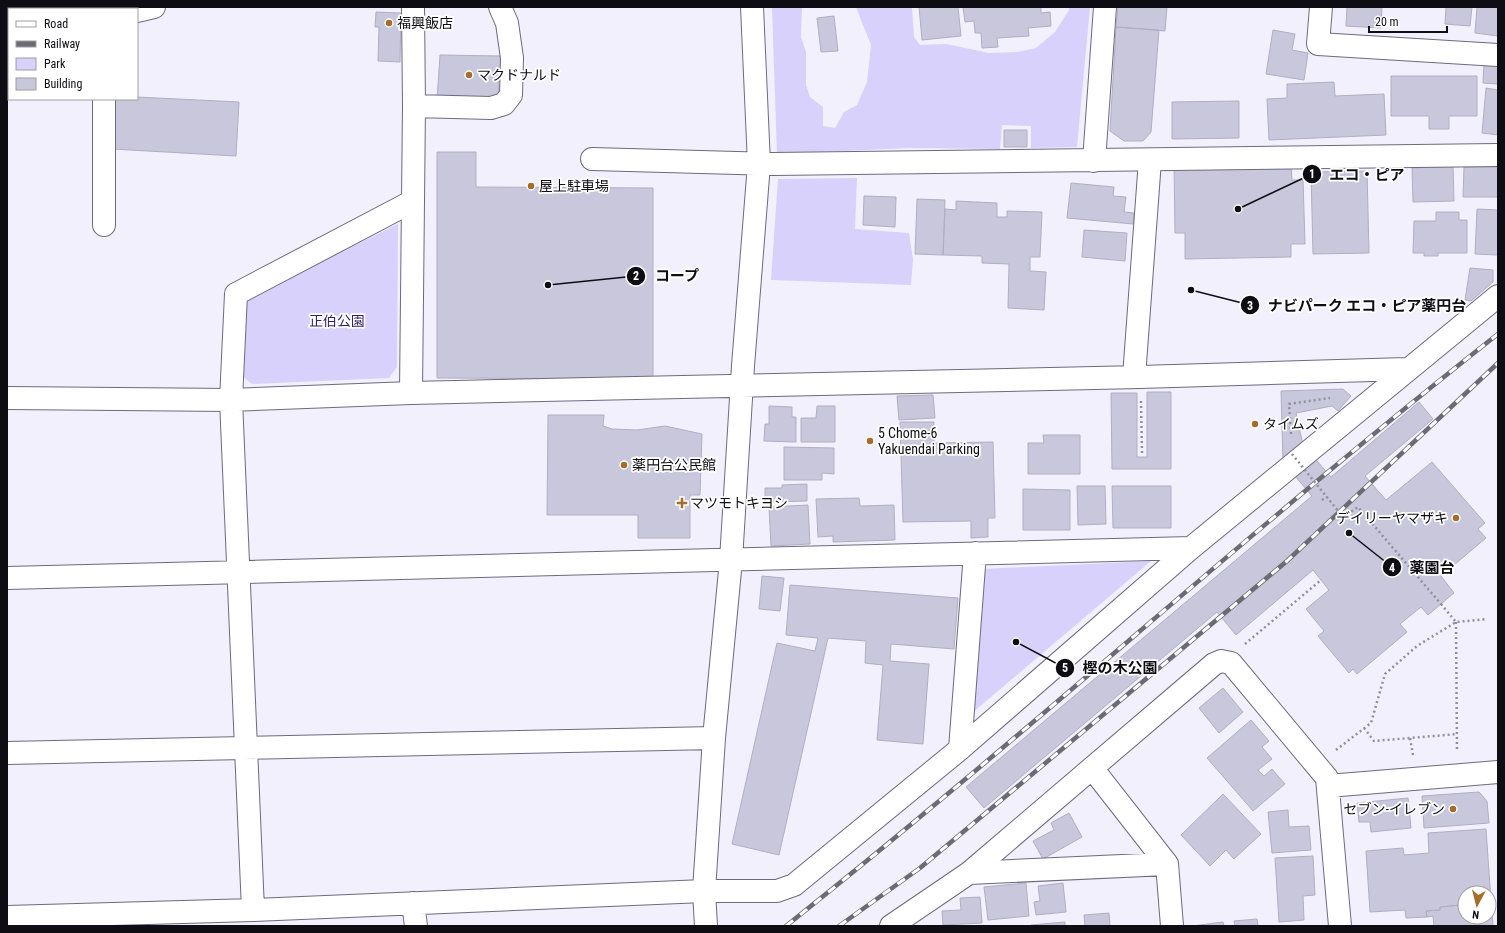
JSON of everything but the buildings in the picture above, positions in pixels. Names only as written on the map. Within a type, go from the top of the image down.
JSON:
[{"type":"main road","points":[[138,10],[154,7]]},
{"type":"main road","points":[[411,393],[414,106],[413,7]]},
{"type":"main road","points":[[414,106],[492,108],[504,104],[510,95],[512,58],[507,23],[500,7]]},
{"type":"main road","points":[[706,926],[704,891],[714,738],[731,560],[741,387],[759,164],[752,7]]},
{"type":"main road","points":[[1094,161],[1105,7]]},
{"type":"main road","points":[[1321,7],[1318,44],[1498,54]]},
{"type":"main road","points":[[104,100],[104,225]]},
{"type":"main road","points":[[592,159],[759,164],[1498,155]]},
{"type":"main road","points":[[1137,377],[1150,160]]},
{"type":"main road","points":[[253,910],[231,400],[236,294],[413,201]]},
{"type":"main road","points":[[11,920],[704,891],[778,891],[794,885],[960,749],[1191,548],[1406,369],[1498,296]]},
{"type":"main road","points":[[7,398],[231,400],[411,393],[741,387],[1406,369]]},
{"type":"main road","points":[[7,578],[1191,548]]},
{"type":"main road","points":[[960,749],[975,553]]},
{"type":"main road","points":[[891,926],[968,873],[1214,664],[1221,661],[1231,663],[1327,778],[1340,926]]},
{"type":"main road","points":[[7,753],[714,738]]},
{"type":"main road","points":[[1092,768],[1167,864],[1172,926]]},
{"type":"main road","points":[[1328,786],[1498,772]]},
{"type":"main road","points":[[968,873],[1167,864]]},
{"type":"main road","points":[[413,903],[416,926]]},
{"type":"path","points":[[1137,377],[1142,453]]},
{"type":"path","points":[[1291,440],[1289,404],[1335,397]]},
{"type":"path","points":[[1292,447],[1292,454],[1343,517],[1358,507],[1456,622],[1457,752],[1464,751]]},
{"type":"path","points":[[1322,500],[1327,497]]},
{"type":"path","points":[[1240,648],[1321,580]]},
{"type":"path","points":[[1330,755],[1371,723],[1385,674],[1417,646],[1456,622],[1487,619]]},
{"type":"path","points":[[1364,728],[1374,741],[1457,734]]},
{"type":"path","points":[[1410,738],[1413,759]]},
{"type":"green space","points":[[802,7],[801,37],[806,52],[806,85],[810,97],[823,107],[823,126],[835,128],[844,112],[857,105],[867,82],[871,45],[856,7],[912,7],[914,37],[920,45],[946,44],[989,53],[1017,52],[1036,48],[1055,32],[1069,10],[1069,7],[1090,7],[1077,147],[1031,148],[1031,126],[1002,125],[1000,149],[909,148],[777,154],[772,8]]},
{"type":"green space","points":[[857,178],[855,229],[909,233],[913,259],[911,285],[771,280],[778,179]]},
{"type":"green space","name":"正伯公園","points":[[398,224],[397,367],[389,378],[252,384],[243,377],[246,299]]},
{"type":"green space","points":[[1151,561],[971,714],[982,569]]},
{"type":"railway","points":[[786,926],[965,779],[1318,480],[1498,334]]},
{"type":"railway","points":[[839,926],[920,868],[1287,561],[1498,363]]},
{"type":"place","name":"福興飯店","points":[[389,23]]},
{"type":"place","name":"マクドナルド","points":[[469,75]]},
{"type":"place","name":"屋上駐車場","points":[[531,186]]},
{"type":"place","name":"エコ・ピア","points":[[1238,209]]},
{"type":"place","name":"コープ","points":[[548,285]]},
{"type":"place","name":"ナビパーク エコ・ピア薬円台","points":[[1191,290]]},
{"type":"place","name":"タイムズ","points":[[1255,424]]},
{"type":"place","name":"5 Chome-6 Yakuendai Parking","points":[[870,441]]},
{"type":"place","name":"薬円台公民館","points":[[624,465]]},
{"type":"place","name":"マツモトキヨシ","points":[[682,503]]},
{"type":"place","name":"デイリーヤマザキ","points":[[1456,518]]},
{"type":"place","name":"薬園台","points":[[1349,533]]},
{"type":"place","name":"樫の木公園","points":[[1016,642]]},
{"type":"place","name":"セブン-イレブン","points":[[1453,809]]}]
